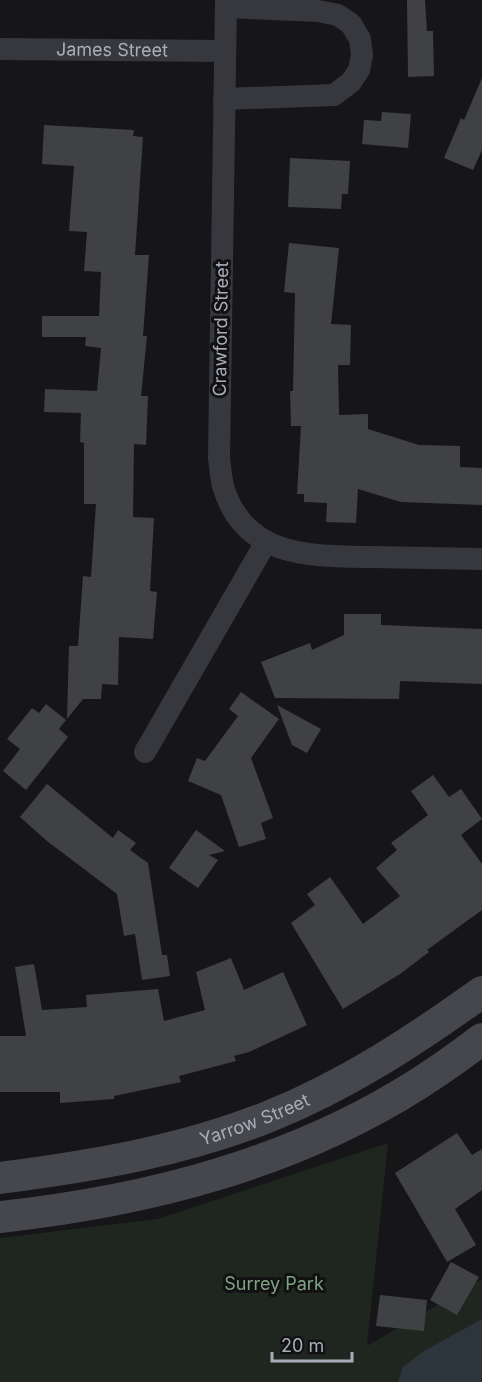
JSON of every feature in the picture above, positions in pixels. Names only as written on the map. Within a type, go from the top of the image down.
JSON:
[{"type":"street","name":"Crawford Street","points":[[224,99],[334,95],[351,82],[359,70],[362,55],[360,39],[351,24],[339,15],[318,11],[226,4],[224,99],[219,458],[223,484],[231,507],[250,530],[266,542],[284,550],[308,555],[482,559]]},
{"type":"street","name":"James Street","points":[[0,50],[225,51]]},
{"type":"street","points":[[145,752],[266,542]]},
{"type":"street","name":"Yarrow Street","points":[[0,1178],[71,1169],[161,1151],[221,1134],[271,1116],[363,1070],[428,1031],[482,992]]},
{"type":"street","points":[[0,1217],[126,1199],[180,1186],[268,1158],[337,1128],[417,1085],[482,1040]]},
{"type":"green space","name":"Surrey Park","points":[[388,1143],[367,1346],[482,1279],[482,1382],[0,1382],[0,1238],[158,1219]]},
{"type":"shaded area","points":[[482,1319],[482,1382],[398,1382],[403,1367],[424,1351]]},
{"type":"building","points":[[407,0],[425,0],[427,31],[433,31],[434,76],[408,77]]},
{"type":"building","points":[[482,78],[482,150],[473,170],[444,158],[461,118],[464,120]]},
{"type":"building","points":[[382,112],[411,114],[408,148],[362,144],[364,120],[381,121]]},
{"type":"building","points":[[44,125],[134,130],[133,136],[143,137],[135,255],[149,255],[143,336],[147,336],[141,396],[148,396],[146,445],[134,444],[133,517],[154,518],[150,591],[157,592],[153,639],[119,637],[118,685],[102,684],[101,699],[83,699],[67,719],[69,646],[78,646],[83,576],[91,577],[96,504],[84,504],[84,443],[80,442],[81,413],[44,412],[45,389],[97,391],[101,348],[85,346],[86,337],[42,337],[42,316],[99,316],[101,272],[84,271],[87,232],[69,231],[74,166],[42,164]]},
{"type":"building","points":[[290,158],[350,161],[348,194],[342,194],[341,209],[288,207]]},
{"type":"building","points":[[289,243],[339,248],[331,324],[351,325],[350,365],[338,365],[339,415],[368,414],[368,429],[419,445],[460,446],[460,467],[482,468],[482,505],[401,502],[358,489],[356,523],[326,522],[327,503],[304,502],[304,494],[297,494],[301,426],[291,426],[290,391],[293,391],[295,293],[284,292]]},
{"type":"building","points":[[344,614],[381,614],[381,625],[482,629],[482,684],[400,681],[399,699],[275,698],[261,662],[310,643],[312,650],[344,635]]},
{"type":"building","points":[[241,692],[279,719],[251,758],[273,818],[261,823],[266,839],[239,847],[221,795],[188,781],[197,758],[205,761],[238,716],[229,709]]},
{"type":"building","points":[[46,704],[66,720],[59,729],[68,737],[26,790],[3,771],[20,749],[7,739],[32,708],[39,713]]},
{"type":"building","points":[[277,705],[321,729],[307,753],[292,745]]},
{"type":"building","points":[[433,775],[449,797],[461,789],[482,819],[461,835],[482,864],[482,910],[427,950],[429,952],[400,974],[343,1009],[291,923],[315,905],[307,894],[330,877],[363,924],[400,896],[376,868],[397,850],[391,843],[428,815],[411,791]]},
{"type":"building","points":[[47,784],[113,838],[118,830],[136,843],[130,850],[148,863],[162,955],[167,955],[170,976],[142,980],[135,934],[124,936],[117,894],[47,841],[20,817]]},
{"type":"building","points":[[196,830],[225,851],[209,855],[218,860],[198,888],[169,868]]},
{"type":"building","points":[[231,958],[244,990],[283,972],[307,1025],[249,1052],[234,1056],[236,1061],[179,1076],[181,1082],[114,1096],[114,1099],[60,1103],[60,1092],[0,1092],[0,1036],[26,1036],[15,967],[34,964],[42,1010],[87,1007],[86,995],[158,989],[164,1021],[205,1010],[196,972]]},
{"type":"building","points":[[457,1133],[472,1155],[482,1149],[482,1190],[455,1209],[476,1245],[447,1262],[395,1173]]},
{"type":"building","points":[[451,1262],[479,1277],[457,1315],[430,1300]]},
{"type":"building","points":[[380,1295],[427,1300],[424,1331],[376,1326]]}]
